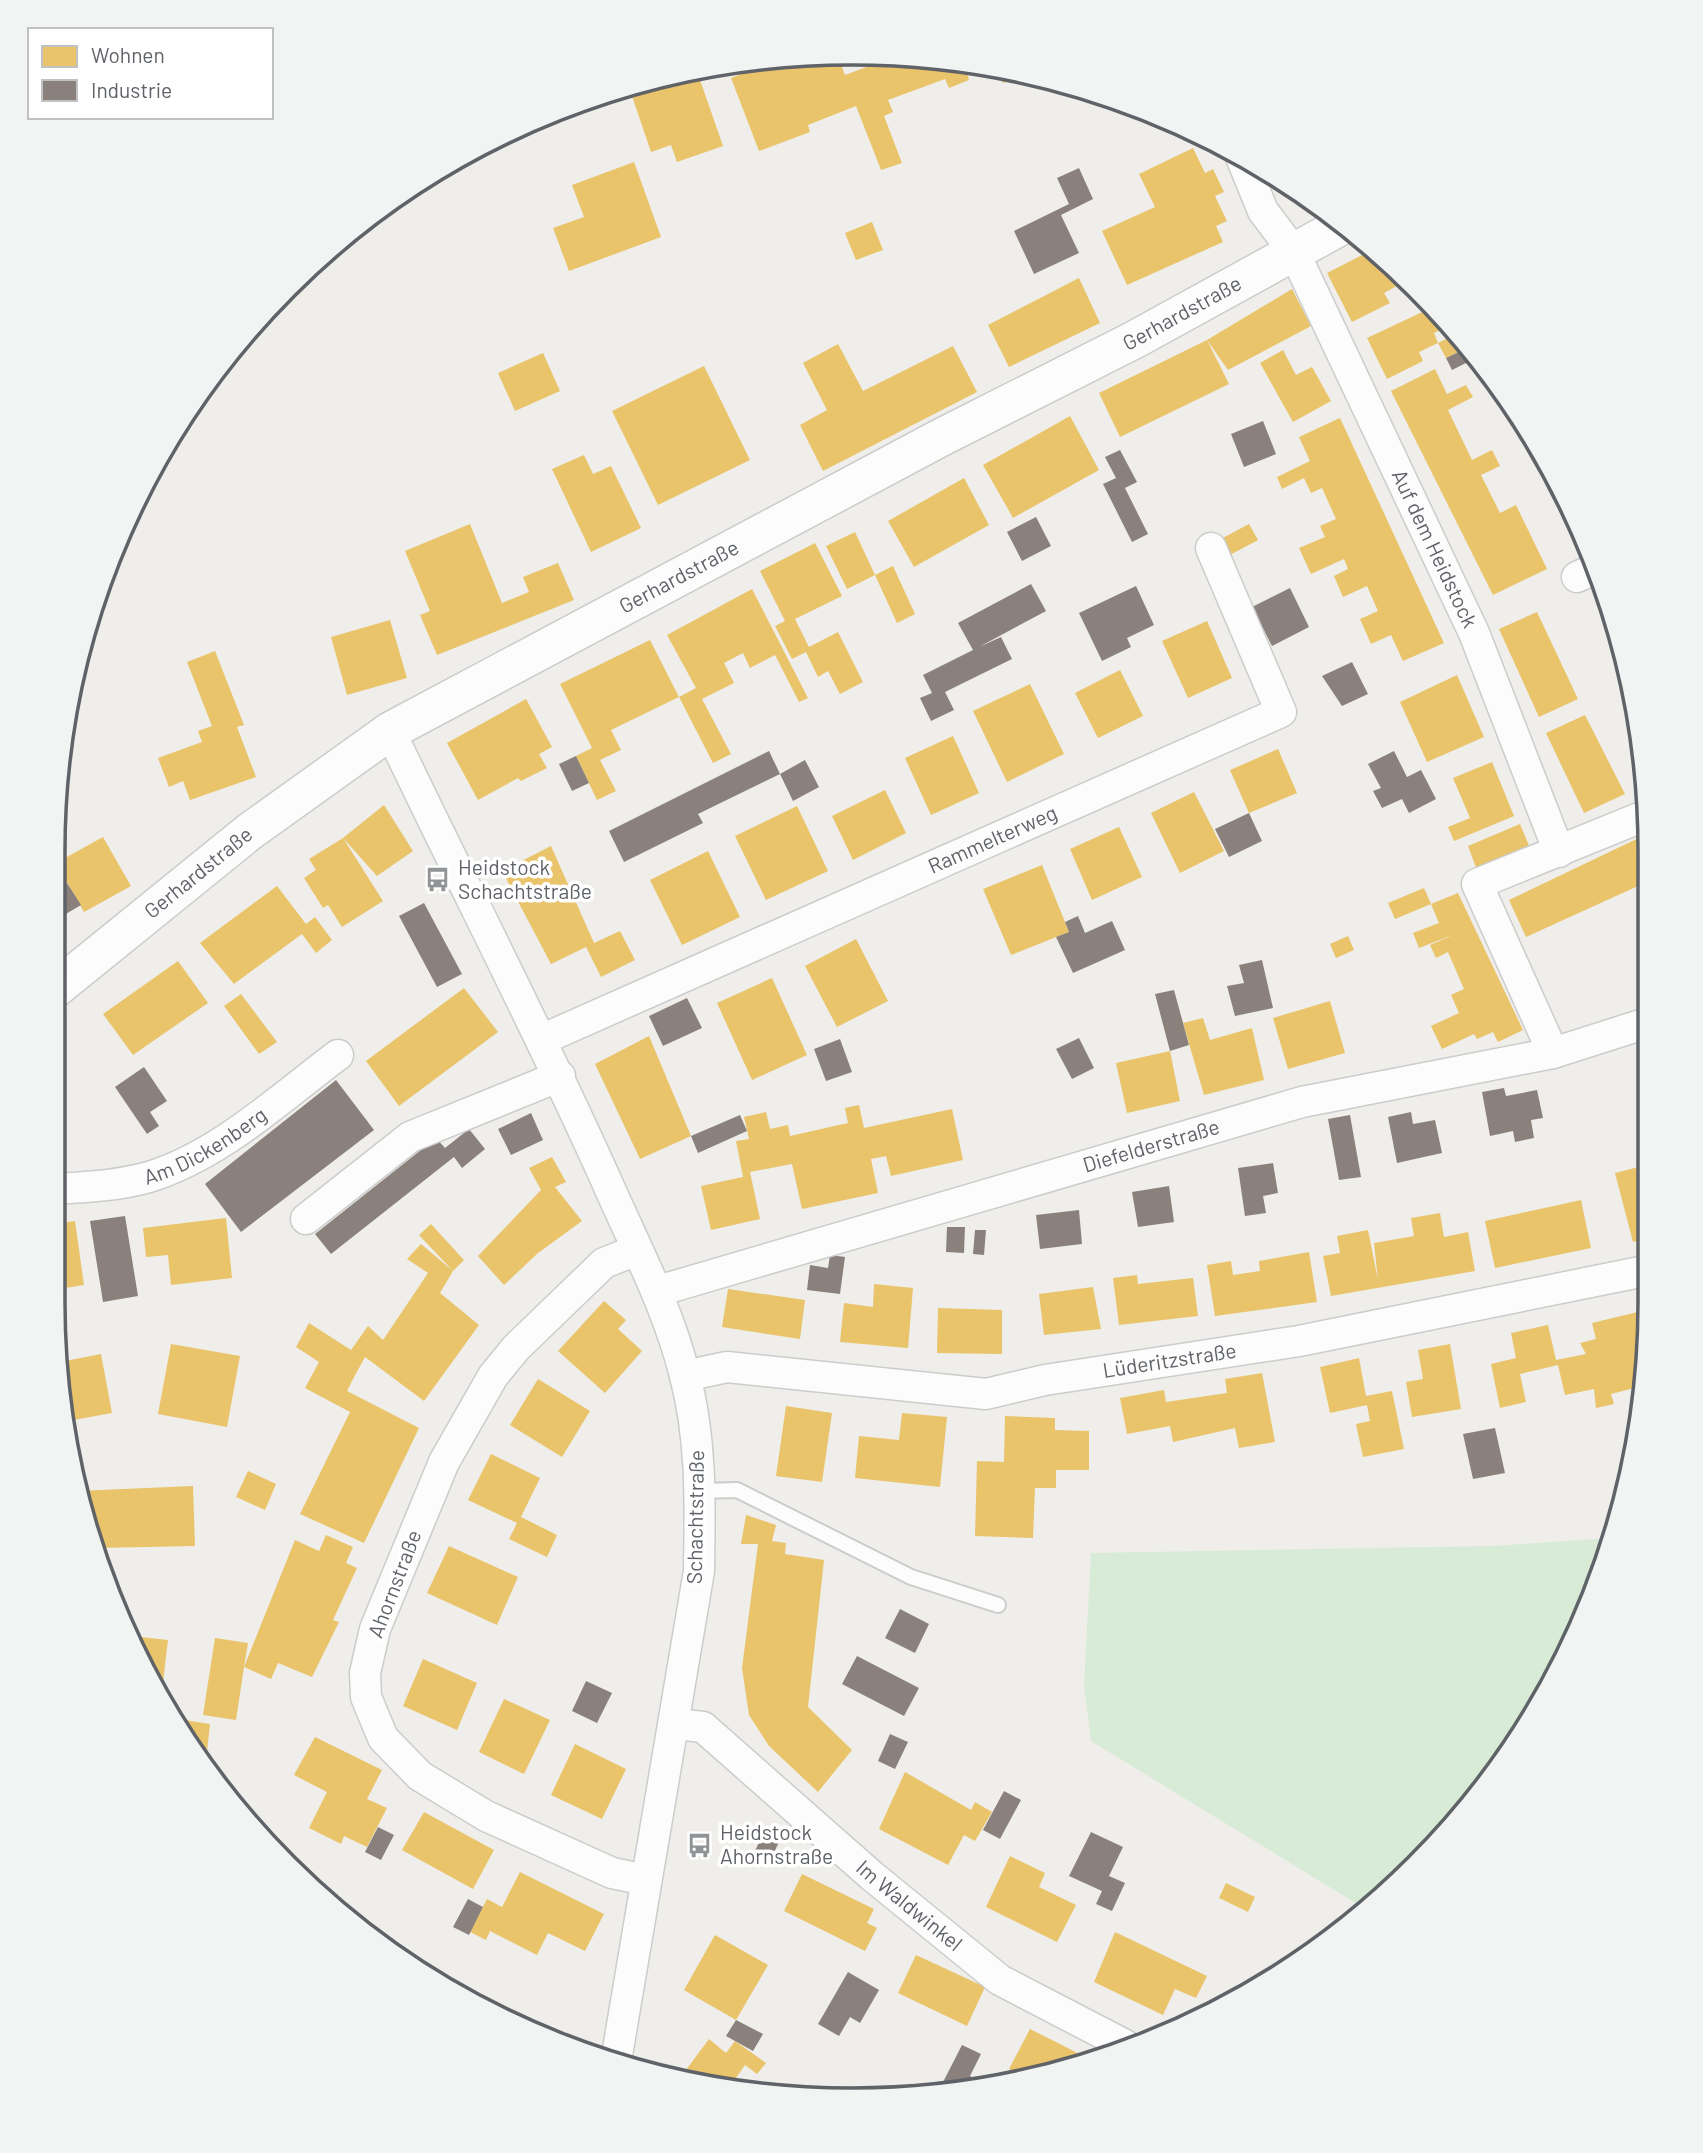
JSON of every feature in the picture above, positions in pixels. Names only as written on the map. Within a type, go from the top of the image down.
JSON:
[{"type":"street","name":"Auf dem Heidstock","points":[[1247,171],[1264,211],[1294,252],[1474,633],[1559,852]]},
{"type":"street","name":"Gerhardstraße","points":[[65,981],[249,832],[390,731],[928,445],[1134,340],[1334,230]]},
{"type":"street","name":"Rammelterweg","points":[[541,1040],[1281,712],[1211,548]]},
{"type":"street","name":"Schachtstraße","points":[[390,731],[560,1076],[637,1250],[658,1291],[685,1376],[696,1432],[700,1491],[699,1571],[618,2052]]},
{"type":"street","points":[[1553,1052],[1477,884],[1637,819]]},
{"type":"street","name":"Diefelderstraße","points":[[658,1291],[1302,1102],[1553,1052],[1638,1026]]},
{"type":"street","name":"Am Dickenberg","points":[[65,1188],[108,1186],[150,1177],[191,1160],[225,1140],[338,1055]]},
{"type":"street","points":[[306,1219],[410,1138],[560,1076]]},
{"type":"street","name":"Ahornstraße","points":[[637,1250],[604,1263],[516,1348],[493,1376],[444,1462],[375,1629],[365,1673],[366,1697],[383,1738],[420,1776],[486,1816],[612,1872],[646,1880]]},
{"type":"street","name":"Lüderitzstraße","points":[[685,1376],[727,1367],[986,1394],[1045,1380],[1299,1341],[1638,1272]]},
{"type":"street","name":"Im Waldwinkel","points":[[675,1724],[703,1727],[872,1875],[1000,1979],[1116,2041]]},
{"type":"lane","points":[[700,1491],[737,1490],[911,1577],[998,1605]]},
{"type":"green space","points":[[1601,1539],[1578,1603],[1557,1649],[1506,1739],[1443,1820],[1408,1858],[1357,1904],[1091,1741],[1084,1685],[1091,1553],[1491,1546]]},
{"type":"building: Wohnen","points":[[841,65],[845,75],[871,65],[903,66],[967,73],[969,80],[949,88],[945,79],[888,100],[893,112],[884,116],[902,163],[881,170],[856,106],[808,125],[810,132],[759,151],[731,78],[749,71],[800,66]]},
{"type":"building: Wohnen","points":[[700,80],[723,146],[677,162],[671,145],[651,152],[632,97]]},
{"type":"building: Wohnen","points":[[1193,148],[1205,173],[1213,169],[1224,192],[1215,196],[1227,221],[1216,226],[1223,242],[1127,285],[1102,231],[1155,207],[1139,174]]},
{"type":"building: Wohnen","points":[[634,162],[661,237],[569,271],[553,228],[584,217],[572,185]]},
{"type":"building: Wohnen","points":[[872,222],[883,250],[856,260],[845,233]]},
{"type":"building: Wohnen","points":[[1363,254],[1398,286],[1384,293],[1390,303],[1352,322],[1327,273]]},
{"type":"building: Wohnen","points":[[1079,278],[1100,323],[1009,367],[988,325]]},
{"type":"building: Wohnen","points":[[1292,289],[1311,326],[1228,370],[1207,340]]},
{"type":"building: Wohnen","points":[[1423,312],[1440,330],[1434,333],[1438,343],[1419,352],[1423,361],[1387,379],[1367,338]]},
{"type":"building: Wohnen","points":[[1447,338],[1459,352],[1446,358],[1438,343]]},
{"type":"building: Wohnen","points":[[1207,340],[1229,384],[1120,437],[1099,393]]},
{"type":"building: Wohnen","points":[[838,344],[863,391],[953,346],[977,392],[823,471],[800,425],[827,410],[803,363]]},
{"type":"building: Wohnen","points":[[1283,350],[1296,375],[1312,367],[1331,401],[1293,422],[1260,363]]},
{"type":"building: Wohnen","points":[[543,353],[560,391],[515,411],[498,373]]},
{"type":"building: Wohnen","points":[[704,366],[750,460],[658,505],[612,411]]},
{"type":"building: Wohnen","points":[[1435,369],[1447,394],[1466,385],[1473,397],[1448,410],[1472,460],[1492,450],[1500,466],[1481,475],[1500,513],[1516,505],[1547,569],[1493,595],[1391,391]]},
{"type":"building: Wohnen","points":[[1070,416],[1099,470],[1013,518],[983,465]]},
{"type":"building: Wohnen","points":[[1340,418],[1444,643],[1403,661],[1391,635],[1371,644],[1360,619],[1378,611],[1367,586],[1343,597],[1334,576],[1348,569],[1344,559],[1311,574],[1299,548],[1325,537],[1320,526],[1336,519],[1322,488],[1311,493],[1304,478],[1282,489],[1277,477],[1310,461],[1299,437]]},
{"type":"building: Wohnen","points":[[584,455],[593,474],[611,466],[641,528],[591,552],[552,469]]},
{"type":"building: Wohnen","points":[[964,478],[989,525],[914,567],[888,521]]},
{"type":"building: Wohnen","points":[[470,524],[502,603],[529,592],[523,577],[558,563],[574,600],[437,655],[420,615],[430,611],[405,551]]},
{"type":"building: Wohnen","points":[[1249,524],[1258,540],[1228,556],[1219,540]]},
{"type":"building: Wohnen","points":[[855,532],[875,575],[847,589],[826,546]]},
{"type":"building: Wohnen","points":[[815,543],[842,596],[795,619],[809,647],[838,632],[863,682],[840,694],[828,671],[818,677],[806,652],[792,659],[775,626],[785,621],[760,571]]},
{"type":"building: Wohnen","points":[[893,566],[915,614],[897,623],[875,575]]},
{"type":"building: Wohnen","points":[[752,589],[808,698],[799,702],[775,655],[750,668],[743,653],[724,663],[734,683],[702,699],[731,754],[713,763],[679,697],[696,688],[667,635]]},
{"type":"building: Wohnen","points":[[1537,612],[1578,699],[1539,717],[1499,629]]},
{"type":"building: Wohnen","points":[[390,620],[407,678],[347,695],[331,637]]},
{"type":"building: Wohnen","points":[[1207,621],[1232,678],[1188,698],[1162,641]]},
{"type":"building: Wohnen","points":[[650,640],[679,697],[611,730],[621,750],[600,760],[616,791],[597,800],[576,756],[592,748],[560,684]]},
{"type":"building: Wohnen","points":[[215,651],[244,725],[237,727],[256,777],[190,800],[183,781],[169,787],[158,758],[202,742],[198,731],[212,726],[187,662]]},
{"type":"building: Wohnen","points":[[1120,670],[1143,716],[1098,738],[1075,693]]},
{"type":"building: Wohnen","points":[[1457,675],[1484,737],[1427,762],[1400,702]]},
{"type":"building: Wohnen","points":[[1030,684],[1064,754],[1007,782],[973,711]]},
{"type":"building: Wohnen","points":[[526,699],[552,747],[539,754],[547,768],[521,781],[518,778],[478,800],[447,743]]},
{"type":"building: Wohnen","points":[[1585,715],[1625,794],[1584,813],[1546,733]]},
{"type":"building: Wohnen","points":[[953,736],[979,793],[931,815],[905,758]]},
{"type":"building: Wohnen","points":[[1278,749],[1297,793],[1249,813],[1230,770]]},
{"type":"building: Wohnen","points":[[1492,762],[1514,816],[1454,841],[1448,827],[1470,818],[1453,778]]},
{"type":"building: Wohnen","points":[[885,790],[906,833],[853,860],[832,816]]},
{"type":"building: Wohnen","points":[[1194,792],[1224,851],[1180,873],[1151,813]]},
{"type":"building: Wohnen","points":[[384,805],[413,851],[377,876],[343,838]]},
{"type":"building: Wohnen","points":[[797,806],[828,871],[766,900],[735,836]]},
{"type":"building: Wohnen","points":[[1520,824],[1530,848],[1477,870],[1468,846]]},
{"type":"building: Wohnen","points":[[1119,827],[1142,877],[1092,900],[1070,849]]},
{"type":"building: Wohnen","points":[[103,837],[131,886],[84,912],[65,879],[65,858]]},
{"type":"building: Wohnen","points":[[343,838],[383,901],[342,927],[328,905],[323,908],[304,878],[316,870],[309,859]]},
{"type":"building: Wohnen","points":[[1638,838],[1638,886],[1526,937],[1509,900]]},
{"type":"building: Wohnen","points":[[551,846],[594,943],[620,931],[635,960],[601,977],[586,947],[551,964],[502,871]]},
{"type":"building: Wohnen","points":[[708,851],[740,917],[682,945],[650,880]]},
{"type":"building: Wohnen","points":[[1042,865],[1069,932],[1011,955],[983,889]]},
{"type":"building: Wohnen","points":[[277,886],[306,924],[315,917],[332,940],[316,953],[302,934],[234,984],[200,943]]},
{"type":"building: Wohnen","points":[[1424,888],[1431,904],[1395,919],[1388,903]]},
{"type":"building: Wohnen","points":[[1458,893],[1523,1030],[1498,1042],[1493,1032],[1477,1039],[1474,1034],[1442,1049],[1431,1026],[1459,1013],[1451,995],[1464,989],[1448,952],[1436,958],[1430,945],[1455,934],[1419,948],[1413,933],[1439,923],[1431,904]]},
{"type":"building: Wohnen","points":[[1348,936],[1354,950],[1336,958],[1330,944]]},
{"type":"building: Wohnen","points":[[856,939],[888,1001],[837,1027],[805,966]]},
{"type":"building: Wohnen","points":[[178,961],[208,1003],[133,1055],[103,1014]]},
{"type":"building: Wohnen","points":[[772,978],[807,1055],[752,1080],[717,1003]]},
{"type":"building: Wohnen","points":[[464,988],[498,1032],[399,1106],[366,1061]]},
{"type":"building: Wohnen","points":[[241,994],[277,1042],[259,1054],[224,1006]]},
{"type":"building: Wohnen","points":[[1330,1001],[1345,1053],[1288,1069],[1273,1018]]},
{"type":"building: Wohnen","points":[[1203,1018],[1210,1040],[1252,1028],[1264,1080],[1204,1095],[1183,1023]]},
{"type":"building: Wohnen","points":[[649,1036],[691,1136],[640,1159],[595,1064]]},
{"type":"building: Wohnen","points":[[1170,1051],[1180,1101],[1127,1113],[1116,1063]]},
{"type":"building: Wohnen","points":[[859,1105],[864,1128],[952,1109],[963,1160],[891,1176],[886,1156],[871,1159],[878,1193],[802,1209],[792,1164],[750,1172],[760,1219],[711,1230],[701,1186],[743,1177],[736,1141],[749,1139],[744,1117],[766,1112],[770,1129],[788,1125],[790,1136],[848,1123],[845,1108]]},
{"type":"building: Wohnen","points":[[552,1157],[566,1182],[555,1187],[582,1221],[538,1253],[504,1285],[478,1256],[541,1190],[529,1168]]},
{"type":"building: Wohnen","points":[[1638,1167],[1638,1241],[1633,1242],[1615,1173]]},
{"type":"building: Wohnen","points":[[1581,1200],[1591,1248],[1495,1268],[1485,1221]]},
{"type":"building: Wohnen","points":[[1440,1213],[1444,1237],[1468,1232],[1475,1271],[1331,1296],[1323,1256],[1340,1253],[1337,1236],[1368,1230],[1378,1280],[1374,1243],[1414,1236],[1411,1218]]},
{"type":"building: Wohnen","points":[[226,1218],[232,1278],[171,1285],[168,1255],[146,1257],[143,1228]]},
{"type":"building: Wohnen","points":[[75,1221],[84,1285],[65,1288],[65,1222]]},
{"type":"building: Wohnen","points":[[431,1224],[464,1260],[453,1271],[419,1235]]},
{"type":"building: Wohnen","points":[[421,1244],[453,1271],[440,1293],[479,1325],[424,1401],[365,1357],[347,1391],[419,1428],[364,1543],[300,1514],[350,1412],[305,1388],[319,1362],[296,1347],[309,1323],[351,1350],[368,1326],[383,1340],[428,1273],[407,1259]]},
{"type":"building: Wohnen","points":[[1309,1252],[1317,1302],[1215,1316],[1207,1265],[1231,1261],[1233,1275],[1260,1271],[1259,1261]]},
{"type":"building: Wohnen","points":[[1137,1275],[1138,1284],[1193,1278],[1198,1316],[1119,1325],[1113,1278]]},
{"type":"building: Wohnen","points":[[874,1284],[913,1288],[908,1348],[840,1342],[844,1303],[873,1307]]},
{"type":"building: Wohnen","points":[[1093,1287],[1101,1329],[1044,1335],[1039,1294]]},
{"type":"building: Wohnen","points":[[728,1289],[805,1300],[800,1339],[722,1327]]},
{"type":"building: Wohnen","points":[[604,1301],[626,1320],[618,1329],[642,1351],[605,1393],[558,1351]]},
{"type":"building: Wohnen","points":[[938,1308],[1002,1310],[1002,1354],[937,1353]]},
{"type":"building: Wohnen","points":[[1638,1312],[1634,1388],[1611,1394],[1614,1404],[1596,1408],[1594,1389],[1565,1395],[1558,1365],[1520,1374],[1526,1402],[1500,1408],[1491,1364],[1516,1358],[1511,1333],[1548,1325],[1556,1360],[1586,1354],[1580,1343],[1596,1339],[1592,1323]]},
{"type":"building: Wohnen","points":[[171,1344],[240,1356],[227,1427],[158,1414]]},
{"type":"building: Wohnen","points":[[1450,1344],[1461,1409],[1412,1417],[1406,1382],[1423,1379],[1418,1350]]},
{"type":"building: Wohnen","points":[[101,1354],[112,1413],[74,1420],[67,1361]]},
{"type":"building: Wohnen","points":[[1359,1358],[1366,1396],[1392,1391],[1404,1449],[1363,1457],[1356,1424],[1370,1421],[1367,1405],[1330,1413],[1320,1367]]},
{"type":"building: Wohnen","points":[[1262,1373],[1275,1442],[1239,1448],[1235,1428],[1173,1442],[1170,1426],[1127,1434],[1120,1398],[1164,1390],[1166,1402],[1227,1393],[1225,1379]]},
{"type":"building: Wohnen","points":[[538,1379],[590,1411],[562,1457],[510,1425]]},
{"type":"building: Wohnen","points":[[786,1406],[832,1413],[822,1482],[776,1476]]},
{"type":"building: Wohnen","points":[[902,1413],[947,1417],[940,1487],[855,1478],[859,1436],[899,1440]]},
{"type":"building: Wohnen","points":[[1005,1416],[1055,1418],[1055,1430],[1089,1431],[1089,1470],[1056,1470],[1056,1488],[1035,1488],[1033,1538],[975,1536],[977,1461],[1004,1462]]},
{"type":"building: Wohnen","points":[[491,1454],[540,1478],[521,1517],[557,1535],[547,1557],[509,1539],[517,1523],[468,1500]]},
{"type":"building: Wohnen","points":[[248,1471],[276,1484],[265,1510],[236,1497]]},
{"type":"building: Wohnen","points":[[193,1486],[195,1546],[105,1548],[89,1491]]},
{"type":"building: Wohnen","points":[[746,1515],[776,1525],[772,1541],[786,1543],[785,1554],[824,1560],[808,1707],[852,1750],[818,1792],[769,1746],[749,1715],[742,1668],[758,1544],[741,1544]]},
{"type":"building: Wohnen","points":[[326,1535],[353,1547],[346,1563],[357,1568],[333,1620],[339,1622],[312,1677],[278,1663],[271,1679],[244,1667],[295,1540],[319,1551]]},
{"type":"building: Wohnen","points":[[449,1546],[518,1577],[497,1625],[427,1593]]},
{"type":"building: Wohnen","points":[[140,1637],[168,1640],[163,1682]]},
{"type":"building: Wohnen","points":[[215,1638],[248,1643],[236,1720],[203,1715]]},
{"type":"building: Wohnen","points":[[423,1659],[477,1683],[457,1730],[403,1706]]},
{"type":"building: Wohnen","points":[[504,1699],[550,1720],[524,1774],[479,1752]]},
{"type":"building: Wohnen","points":[[185,1720],[210,1724],[207,1753]]},
{"type":"building: Wohnen","points":[[315,1737],[382,1770],[367,1799],[387,1808],[367,1847],[344,1836],[341,1844],[309,1828],[327,1792],[294,1775]]},
{"type":"building: Wohnen","points":[[575,1744],[626,1769],[602,1819],[551,1795]]},
{"type":"building: Wohnen","points":[[905,1772],[971,1810],[975,1802],[992,1812],[975,1841],[964,1835],[948,1865],[879,1829]]},
{"type":"building: Wohnen","points":[[424,1812],[494,1850],[473,1889],[402,1850]]},
{"type":"building: Wohnen","points":[[1010,1856],[1045,1873],[1039,1887],[1076,1905],[1057,1942],[986,1907]]},
{"type":"building: Wohnen","points":[[520,1872],[604,1914],[585,1951],[548,1933],[537,1955],[490,1931],[486,1940],[470,1932],[487,1899],[502,1907]]},
{"type":"building: Wohnen","points":[[802,1874],[874,1909],[867,1923],[877,1928],[865,1951],[784,1911]]},
{"type":"building: Wohnen","points":[[1226,1883],[1255,1897],[1248,1912],[1219,1898]]},
{"type":"building: Wohnen","points":[[1115,1932],[1207,1976],[1196,1998],[1175,1989],[1163,2015],[1094,1982]]},
{"type":"building: Wohnen","points":[[715,1935],[768,1965],[736,2020],[684,1990]]},
{"type":"building: Wohnen","points":[[916,1955],[985,1987],[967,2026],[898,1993]]},
{"type":"building: Wohnen","points":[[1030,2029],[1079,2054],[1013,2071],[1009,2069]]},
{"type":"building: Wohnen","points":[[709,2039],[726,2053],[735,2041],[766,2063],[757,2074],[745,2065],[735,2080],[686,2070]]},
{"type":"building: Industrie","points":[[1079,168],[1093,199],[1061,215],[1079,253],[1034,274],[1014,231],[1069,204],[1057,178]]},
{"type":"building: Industrie","points":[[1459,352],[1467,362],[1452,370],[1446,358]]},
{"type":"building: Industrie","points":[[1263,421],[1276,454],[1244,467],[1231,434]]},
{"type":"building: Industrie","points":[[1120,450],[1137,482],[1125,488],[1148,534],[1132,542],[1103,484],[1116,478],[1105,457]]},
{"type":"building: Industrie","points":[[1036,517],[1051,546],[1022,561],[1007,532]]},
{"type":"building: Industrie","points":[[1031,584],[1046,611],[979,647],[1001,637],[1012,659],[945,692],[954,710],[931,721],[920,698],[932,693],[923,675],[973,650],[958,623]]},
{"type":"building: Industrie","points":[[1136,586],[1154,625],[1127,638],[1131,647],[1102,661],[1079,613]]},
{"type":"building: Industrie","points":[[1290,588],[1309,627],[1272,646],[1252,607]]},
{"type":"building: Industrie","points":[[1352,662],[1368,694],[1342,706],[1322,676]]},
{"type":"building: Industrie","points":[[769,751],[780,774],[698,814],[703,823],[624,862],[609,831]]},
{"type":"building: Industrie","points":[[1394,751],[1407,777],[1421,770],[1436,799],[1409,813],[1402,799],[1382,808],[1373,791],[1381,788],[1368,764]]},
{"type":"building: Industrie","points":[[576,756],[589,783],[572,791],[559,764]]},
{"type":"building: Industrie","points":[[805,760],[819,787],[793,801],[780,774]]},
{"type":"building: Industrie","points":[[1249,813],[1262,841],[1229,857],[1215,829]]},
{"type":"building: Industrie","points":[[67,883],[81,905],[65,914]]},
{"type":"building: Industrie","points":[[424,903],[462,974],[437,987],[399,916]]},
{"type":"building: Industrie","points":[[1078,916],[1085,933],[1112,921],[1125,950],[1073,973],[1056,937],[1069,932],[1065,922]]},
{"type":"building: Industrie","points":[[1262,960],[1273,1008],[1235,1016],[1227,986],[1244,983],[1239,965]]},
{"type":"building: Industrie","points":[[1174,990],[1189,1045],[1170,1051],[1155,994]]},
{"type":"building: Industrie","points":[[687,998],[702,1028],[663,1046],[649,1016]]},
{"type":"building: Industrie","points":[[1079,1038],[1094,1068],[1072,1079],[1056,1049]]},
{"type":"building: Industrie","points":[[840,1039],[852,1072],[826,1081],[814,1049]]},
{"type":"building: Industrie","points":[[144,1067],[167,1101],[150,1112],[159,1126],[147,1134],[115,1087]]},
{"type":"building: Industrie","points":[[336,1080],[374,1130],[241,1232],[205,1184]]},
{"type":"building: Industrie","points":[[1504,1088],[1506,1096],[1537,1090],[1543,1118],[1531,1120],[1534,1138],[1515,1142],[1513,1131],[1490,1136],[1482,1092]]},
{"type":"building: Industrie","points":[[1411,1112],[1413,1124],[1435,1120],[1442,1153],[1397,1163],[1388,1117]]},
{"type":"building: Industrie","points":[[531,1113],[543,1140],[511,1155],[498,1129]]},
{"type":"building: Industrie","points":[[740,1115],[747,1131],[698,1153],[691,1136]]},
{"type":"building: Industrie","points":[[1350,1115],[1361,1177],[1339,1180],[1328,1119]]},
{"type":"building: Industrie","points":[[469,1129],[485,1149],[462,1168],[454,1157],[331,1254],[315,1234],[436,1138],[445,1148]]},
{"type":"building: Industrie","points":[[1273,1163],[1278,1193],[1263,1196],[1266,1213],[1245,1216],[1238,1168]]},
{"type":"building: Industrie","points":[[1169,1186],[1174,1222],[1138,1227],[1132,1192]]},
{"type":"building: Industrie","points":[[1079,1210],[1082,1244],[1040,1249],[1036,1215]]},
{"type":"building: Industrie","points":[[125,1216],[138,1296],[103,1302],[90,1221]]},
{"type":"building: Industrie","points":[[947,1227],[965,1227],[964,1253],[946,1252]]},
{"type":"building: Industrie","points":[[975,1230],[986,1230],[984,1255],[973,1254]]},
{"type":"building: Industrie","points":[[830,1255],[845,1257],[840,1294],[807,1290],[810,1265],[828,1268]]},
{"type":"building: Industrie","points":[[1495,1428],[1505,1473],[1473,1479],[1463,1434]]},
{"type":"building: Industrie","points":[[900,1609],[929,1624],[915,1653],[885,1638]]},
{"type":"building: Industrie","points":[[857,1656],[919,1688],[904,1716],[842,1684]]},
{"type":"building: Industrie","points":[[586,1681],[612,1693],[597,1723],[572,1711]]},
{"type":"building: Industrie","points":[[890,1734],[908,1742],[895,1769],[878,1761]]},
{"type":"building: Industrie","points":[[1004,1791],[1021,1800],[1000,1839],[983,1830]]},
{"type":"building: Industrie","points":[[378,1827],[394,1835],[381,1860],[365,1852]]},
{"type":"building: Industrie","points":[[764,1832],[780,1840],[768,1865],[752,1857]]},
{"type":"building: Industrie","points":[[1091,1832],[1123,1847],[1109,1876],[1125,1883],[1112,1911],[1096,1904],[1102,1891],[1069,1876]]},
{"type":"building: Industrie","points":[[468,1899],[483,1907],[469,1935],[453,1927]]},
{"type":"building: Industrie","points":[[848,1972],[879,1990],[860,2023],[850,2017],[839,2036],[818,2024]]},
{"type":"building: Industrie","points":[[736,2020],[763,2034],[753,2051],[726,2036]]},
{"type":"building: Industrie","points":[[962,2045],[981,2054],[970,2076],[974,2078],[942,2083]]},
{"type":"place","name":"Heidstock Schachtstraße","points":[[438,880]]},
{"type":"place","name":"Heidstock Ahornstraße","points":[[700,1845]]}]
